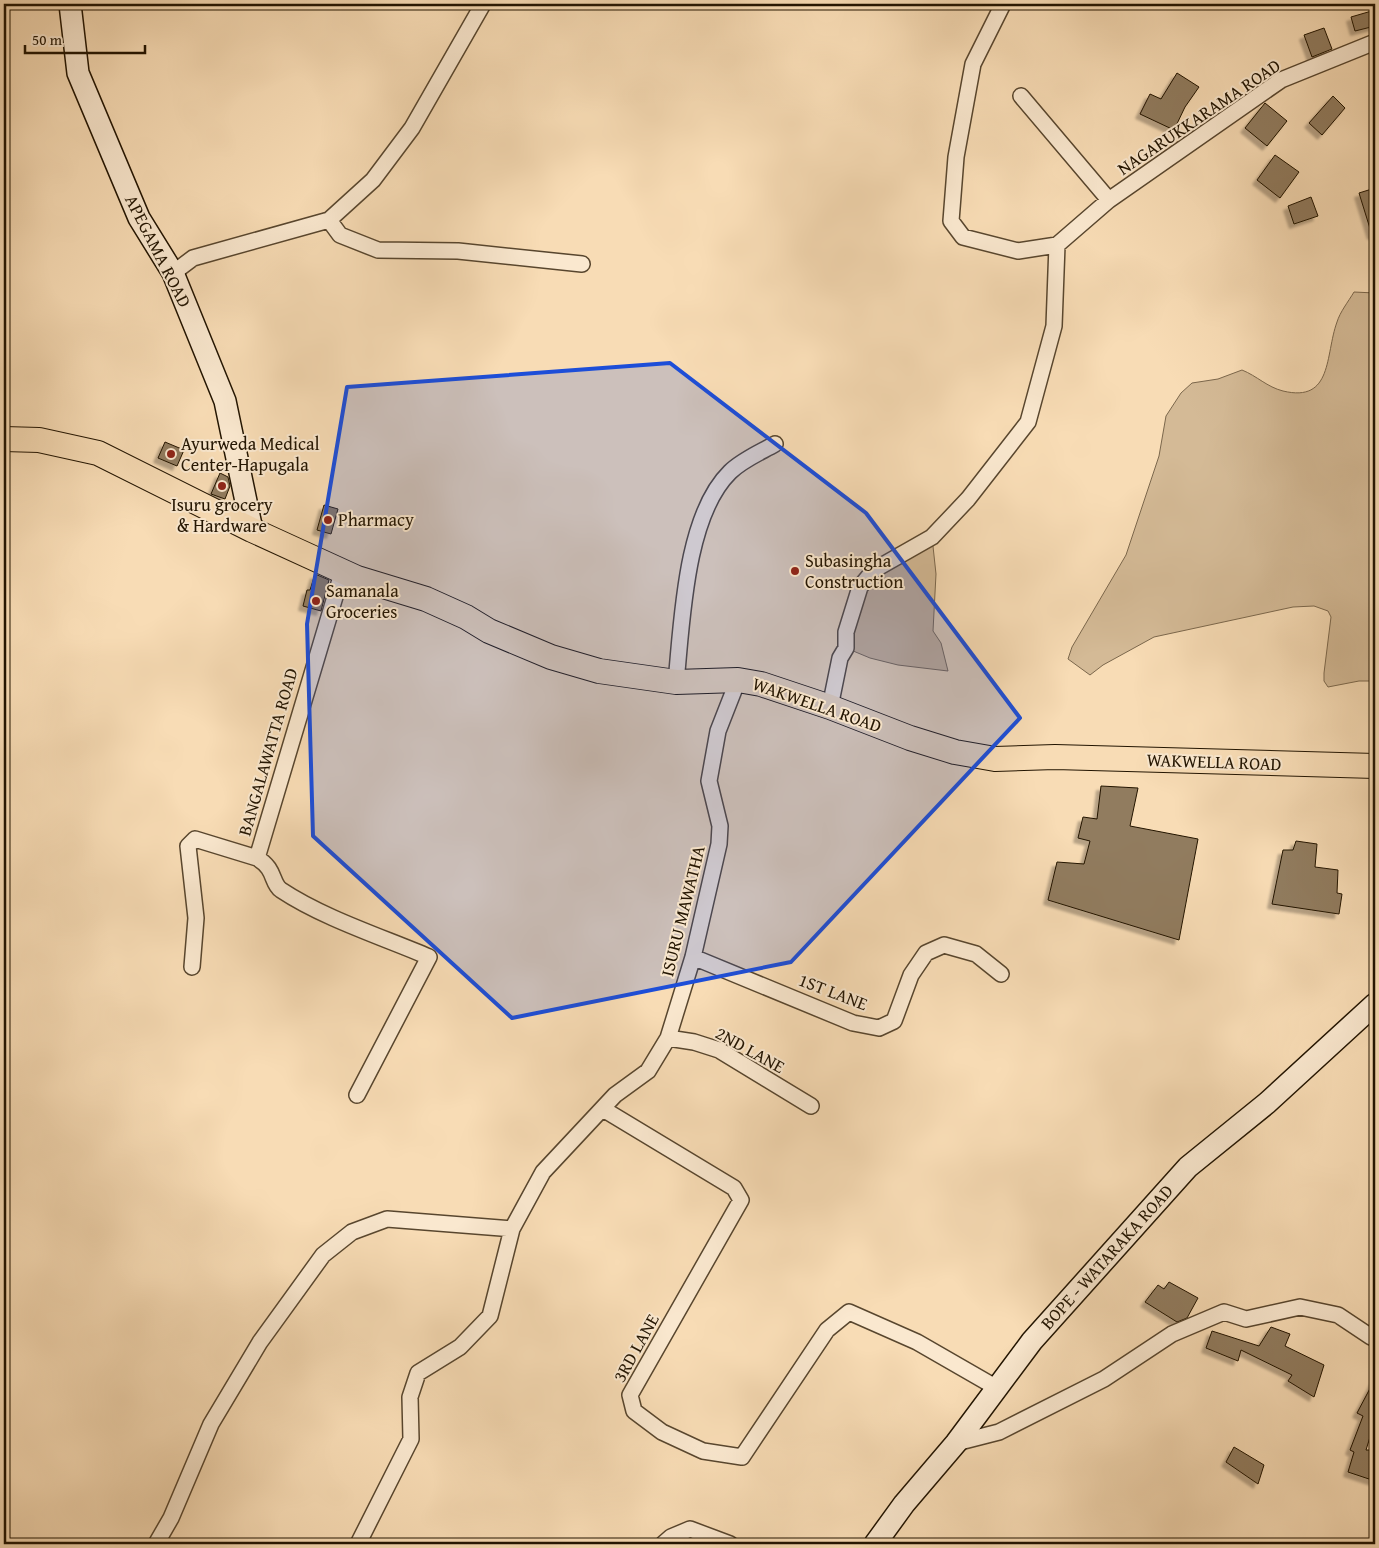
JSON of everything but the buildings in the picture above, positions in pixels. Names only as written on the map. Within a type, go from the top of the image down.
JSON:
[{"type":"main road","name":"WAKWELLA ROAD","points":[[4,439],[38,440],[98,453],[252,530],[357,578],[426,599],[466,617],[488,631],[551,657],[599,671],[676,682],[738,680],[761,684],[946,749],[995,759],[1055,757],[1375,766]]},
{"type":"street","name":"APEGAMA ROAD","points":[[70,4],[78,73],[139,218],[173,273],[225,401],[252,530]]},
{"type":"street","points":[[173,273],[192,258],[329,220],[373,180],[412,128],[484,4]]},
{"type":"street","points":[[830,707],[840,658],[846,648],[846,632],[860,587],[874,570],[932,536],[968,499],[1028,422],[1054,326],[1057,245],[1018,251],[963,237],[951,221],[956,157],[973,64],[1003,4]]},
{"type":"street","name":"NAGARUKKARAMA ROAD","points":[[1057,245],[1109,200],[1281,80],[1375,42]]},
{"type":"street","points":[[1021,96],[1109,200]]},
{"type":"street","points":[[329,220],[340,235],[378,250],[458,250],[582,264]]},
{"type":"street","points":[[676,682],[686,583],[700,527],[712,498],[730,472],[775,444]]},
{"type":"street","name":"BANGALAWATTA ROAD","points":[[343,570],[304,694],[257,858],[268,865],[278,889],[304,904],[429,957],[357,1095]]},
{"type":"street","name":"ISURU MAWATHA","points":[[358,1544],[411,1439],[410,1397],[418,1373],[460,1346],[490,1316],[512,1229],[543,1172],[614,1095],[648,1071],[668,1038],[693,956],[719,844],[720,826],[709,781],[718,731],[738,680]]},
{"type":"street","points":[[192,967],[196,918],[188,846],[194,838],[257,858]]},
{"type":"street","name":"1ST LANE","points":[[693,956],[853,1023],[880,1028],[894,1021],[910,975],[926,953],[944,945],[976,954],[1001,974]]},
{"type":"street","name":"BOPE - WATARAKA ROAD","points":[[875,1544],[904,1504],[956,1443],[1069,1298],[1140,1224],[1188,1167],[1267,1103],[1375,1004]]},
{"type":"street","name":"2ND LANE","points":[[668,1038],[694,1042],[719,1050],[811,1106]]},
{"type":"street","name":"3RD LANE","points":[[603,1109],[734,1188],[742,1200],[630,1396],[634,1412],[662,1432],[703,1451],[742,1457],[827,1330],[848,1312],[917,1342],[997,1388]]},
{"type":"street","points":[[156,1544],[171,1518],[211,1424],[260,1342],[323,1255],[352,1232],[387,1220],[512,1229]]},
{"type":"street","points":[[956,1443],[999,1432],[1104,1379],[1172,1334],[1224,1312],[1246,1319],[1300,1307],[1338,1315],[1371,1336],[1375,1334]]},
{"type":"street","points":[[663,1544],[671,1537],[690,1529],[730,1544]]},
{"type":"highlighted area","points":[[670,363],[866,513],[1020,718],[791,962],[512,1018],[313,836],[307,624],[347,387]]},
{"type":"shaded area","points":[[1354,292],[1375,293],[1375,512],[1372,527],[1375,530],[1375,681],[1359,681],[1328,687],[1324,681],[1324,673],[1331,617],[1328,611],[1314,606],[1293,607],[1154,637],[1103,665],[1090,675],[1068,659],[1072,647],[1126,555],[1159,456],[1166,416],[1181,393],[1192,383],[1218,379],[1242,370],[1283,391],[1299,393],[1311,390],[1319,383],[1324,373],[1338,318]]},
{"type":"shaded area","points":[[932,537],[936,574],[933,631],[941,643],[948,671],[898,665],[870,658],[846,648],[860,587]]},
{"type":"place","name":"Ayurweda Medical Center-Hapugala","points":[[171,454]]},
{"type":"place","name":"Isuru grocery & Hardware","points":[[222,486]]},
{"type":"place","name":"Pharmacy","points":[[328,520]]},
{"type":"place","name":"Subasingha Construction","points":[[795,571]]},
{"type":"place","name":"Samanala Groceries","points":[[316,601]]}]
